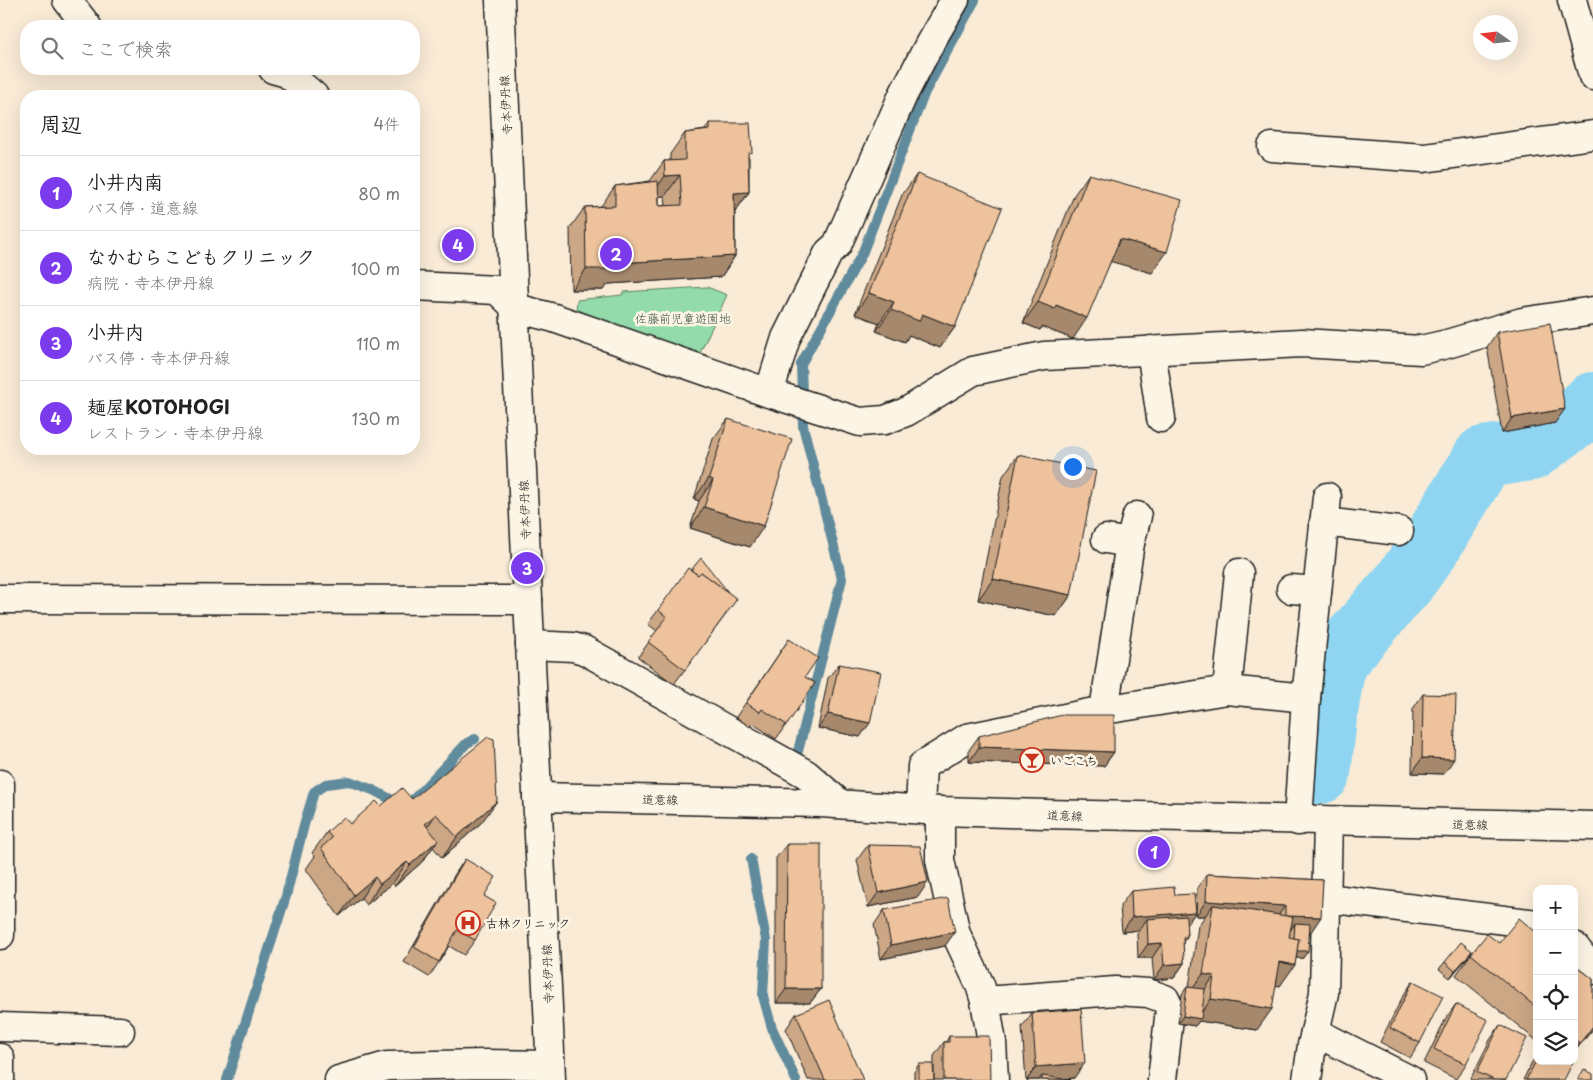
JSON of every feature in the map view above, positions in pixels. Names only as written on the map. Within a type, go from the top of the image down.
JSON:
[{"type":"street","points":[[67,0],[82,20]]},
{"type":"street","name":"寺本伊丹線","points":[[500,0],[516,308],[550,1073]]},
{"type":"street","points":[[769,393],[786,338],[829,252],[837,244],[903,95],[955,0]]},
{"type":"street","points":[[1572,0],[1593,76]]},
{"type":"street","points":[[289,75],[307,90]]},
{"type":"street","points":[[1272,147],[1424,158],[1593,135]]},
{"type":"street","points":[[420,286],[497,290],[516,308],[554,318],[769,393],[860,422],[884,420],[906,412],[973,371],[1044,356],[1302,343],[1421,350],[1522,322],[1593,311]]},
{"type":"street","points":[[1151,350],[1161,418]]},
{"type":"street","points":[[1298,821],[1306,698],[1304,590],[1325,510],[1399,531]]},
{"type":"street","points":[[1104,710],[1118,541],[1137,516]]},
{"type":"street","points":[[1227,690],[1239,572]]},
{"type":"street","points":[[0,599],[528,600]]},
{"type":"street","points":[[530,645],[572,647],[584,650],[806,774],[839,804]]},
{"type":"street","points":[[994,1080],[992,1042],[985,1001],[980,985],[956,934],[922,766],[968,738],[1104,710],[1227,690],[1306,698]]},
{"type":"street","points":[[0,784],[0,935]]},
{"type":"street","name":"道意線","points":[[537,797],[839,804],[930,810],[1328,822],[1593,826]]},
{"type":"street","points":[[1307,1080],[1324,992],[1328,822]]},
{"type":"street","points":[[1326,898],[1533,924]]},
{"type":"street","points":[[1578,951],[1593,970]]},
{"type":"street","points":[[985,1001],[1115,991],[1148,993],[1165,999],[1170,1009],[1162,1080]]},
{"type":"street","points":[[0,1027],[120,1032]]},
{"type":"street","points":[[1315,1032],[1410,1080]]},
{"type":"street","points":[[0,1058],[0,1080]]},
{"type":"street","points":[[339,1080],[387,1066],[486,1064],[550,1073]]},
{"type":"green space","name":"佐藤前児童遊園地","points":[[707,287],[727,295],[699,355],[576,312],[577,300],[622,295],[623,292]]},
{"type":"building","points":[[710,123],[750,123],[752,152],[748,153],[749,192],[734,193],[735,256],[618,263],[618,269],[586,269],[585,207],[615,206],[615,186],[658,181],[659,206],[682,205],[680,175],[665,176],[664,161],[685,160],[685,133],[710,130]]},
{"type":"building","points":[[917,174],[1002,208],[955,327],[922,314],[919,321],[891,310],[894,302],[869,293]]},
{"type":"building","points":[[1089,174],[1182,200],[1167,252],[1120,239],[1087,318],[1056,305],[1055,309],[1038,302]]},
{"type":"building","points":[[1550,323],[1565,409],[1512,418],[1497,332]]},
{"type":"building","points":[[728,419],[792,439],[764,526],[704,507],[713,480],[709,478]]},
{"type":"building","points":[[1018,455],[1096,471],[1071,595],[993,579]]},
{"type":"building","points":[[701,558],[728,592],[701,572],[698,575],[691,570]]},
{"type":"building","points":[[688,568],[698,575],[701,572],[737,599],[685,670],[648,642],[667,617],[658,610]]},
{"type":"building","points":[[789,639],[818,658],[805,677],[815,683],[787,725],[762,709],[760,712],[746,703]]},
{"type":"building","points":[[839,664],[881,672],[870,723],[828,714]]},
{"type":"building","points":[[1423,694],[1456,695],[1454,759],[1422,758]]},
{"type":"building","points":[[1062,715],[1114,715],[1114,752],[979,747],[979,736]]},
{"type":"building","points":[[488,737],[494,739],[497,801],[457,837],[436,814],[425,824],[438,840],[410,865],[407,862],[380,884],[375,877],[354,895],[321,848],[332,838],[327,832],[344,817],[350,824],[376,801],[381,806],[402,788],[412,799]]},
{"type":"building","points":[[787,844],[821,844],[821,989],[786,989]]},
{"type":"building","points":[[868,845],[920,846],[928,882],[878,893]]},
{"type":"building","points":[[465,859],[496,877],[484,896],[496,903],[475,940],[457,930],[439,962],[414,947]]},
{"type":"building","points":[[1207,874],[1323,880],[1321,917],[1285,916],[1285,906],[1206,901]]},
{"type":"building","points":[[1174,887],[1175,895],[1194,894],[1196,912],[1132,917],[1131,891]]},
{"type":"building","points":[[948,898],[955,932],[891,945],[884,910]]},
{"type":"building","points":[[1213,905],[1293,917],[1289,937],[1299,939],[1295,965],[1280,962],[1272,1009],[1211,999],[1214,976],[1203,974]]},
{"type":"building","points":[[1186,916],[1187,937],[1183,937],[1184,963],[1164,965],[1162,943],[1148,944],[1147,919]]},
{"type":"building","points":[[1519,918],[1533,930],[1533,1005],[1471,954],[1487,934],[1499,943]]},
{"type":"building","points":[[1295,923],[1310,924],[1308,951],[1297,951],[1299,939],[1294,938]]},
{"type":"building","points":[[1461,942],[1472,951],[1455,971],[1445,962]]},
{"type":"building","points":[[1578,967],[1593,979],[1593,1026],[1580,1043],[1578,1042]]},
{"type":"building","points":[[1413,981],[1443,996],[1420,1043],[1390,1028]]},
{"type":"building","points":[[1187,987],[1205,989],[1201,1019],[1183,1016]]},
{"type":"building","points":[[829,1000],[863,1080],[825,1080],[796,1014]]},
{"type":"building","points":[[1456,1004],[1488,1020],[1466,1064],[1434,1049]]},
{"type":"building","points":[[1081,1009],[1085,1063],[1036,1067],[1032,1013]]},
{"type":"building","points":[[1500,1025],[1527,1038],[1506,1080],[1494,1080],[1477,1072]]},
{"type":"building","points":[[949,1036],[989,1036],[990,1080],[944,1080],[944,1042],[949,1042]]},
{"type":"building","points":[[919,1064],[933,1064],[934,1080],[919,1080]]},
{"type":"building","points":[[1534,1065],[1572,1065],[1564,1080],[1526,1080]]},
{"type":"building","points":[[1584,1069],[1593,1074],[1593,1080],[1578,1080]]},
{"type":"building","points":[[1042,1076],[1071,1080],[1042,1080]]},
{"type":"waterway","points":[[797,755],[842,579],[803,426],[801,364],[862,254],[925,92],[975,0]]},
{"type":"waterway","points":[[1320,773],[1335,662],[1403,584],[1429,548],[1484,457],[1530,450],[1593,403]]},
{"type":"waterway","points":[[227,1080],[286,896],[314,792],[326,784],[349,781],[373,790],[398,803],[409,804],[467,743],[475,739]]},
{"type":"waterway","points":[[751,859],[766,940],[763,996],[772,1028],[796,1080]]},
{"type":"place","name":"麺屋KOTOHOGI","points":[[458,245]]},
{"type":"place","name":"なかむらこどもクリニック","points":[[616,254]]},
{"type":"place","name":"小井内","points":[[527,568]]},
{"type":"place","name":"いごこち","points":[[1032,760]]},
{"type":"place","name":"小井内南","points":[[1154,852]]},
{"type":"place","name":"古林クリニック","points":[[468,923]]}]
